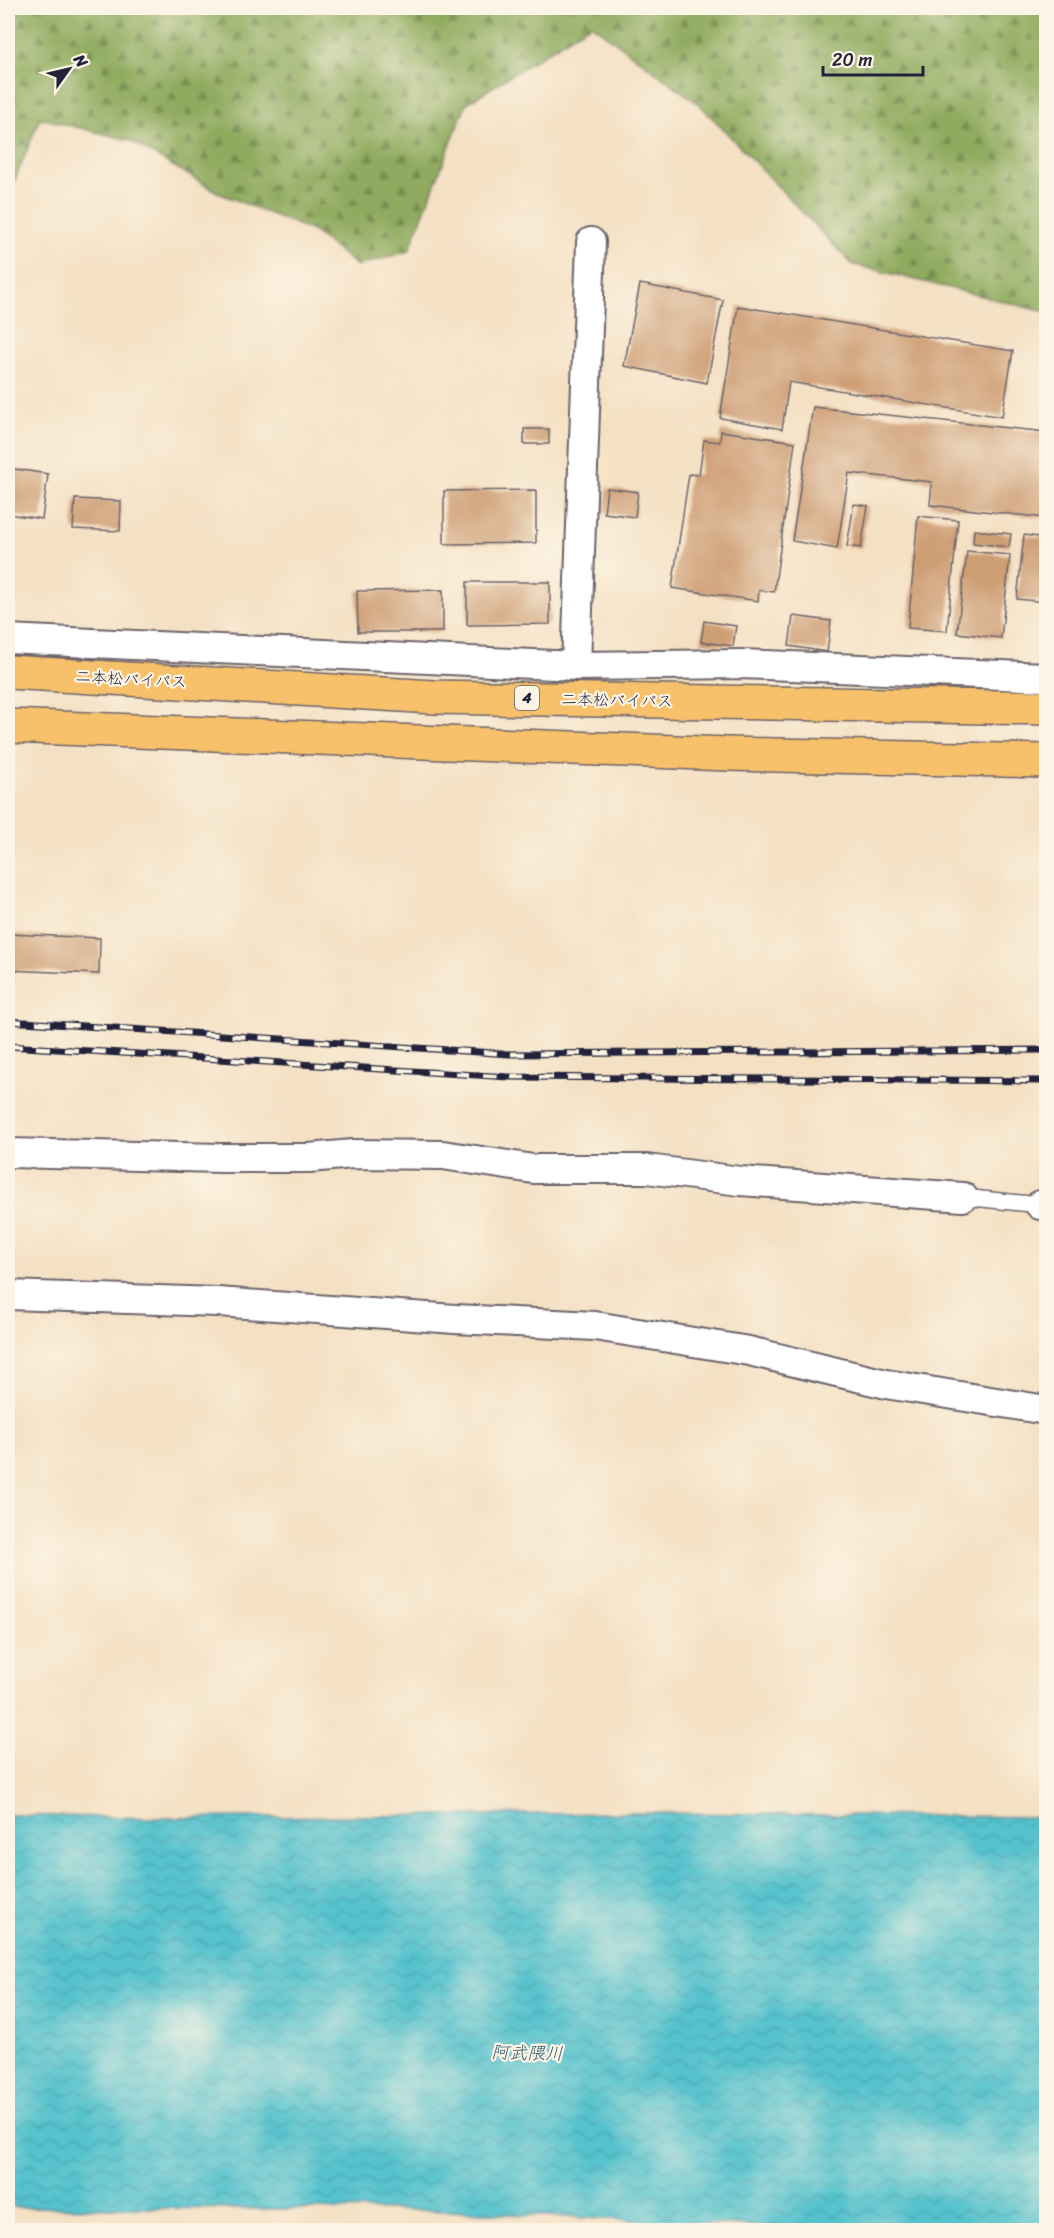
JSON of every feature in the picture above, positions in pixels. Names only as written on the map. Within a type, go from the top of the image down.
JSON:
[{"type":"highway","name":"二本松バイパス","points":[[8,672],[434,697],[1047,708]]},
{"type":"highway","points":[[8,726],[728,754],[1047,761]]},
{"type":"street","points":[[576,666],[591,242]]},
{"type":"street","points":[[8,639],[576,666],[742,664],[1047,677]]},
{"type":"street","points":[[8,1153],[222,1158],[309,1158],[353,1154],[443,1155],[534,1169],[647,1169],[740,1181],[963,1197]]},
{"type":"street","points":[[8,1295],[218,1302],[455,1319],[595,1326],[749,1351],[886,1384],[1047,1410]]},
{"type":"lane","points":[[963,1197],[1043,1205]]},
{"type":"green space","points":[[8,8],[1046,8],[1046,312],[852,264],[700,105],[591,24],[466,104],[409,251],[357,266],[313,231],[221,194],[129,140],[40,118],[8,197]]},
{"type":"water","name":"阿武隈川","points":[[651,1813],[1046,1817],[1046,2230],[830,2230],[427,2210],[8,2207],[8,1815],[152,1818]]},
{"type":"building","points":[[640,284],[723,300],[707,383],[624,366]]},
{"type":"building","points":[[738,306],[1013,351],[1002,417],[789,382],[782,429],[720,418]]},
{"type":"building","points":[[813,407],[1046,432],[1046,518],[930,505],[932,482],[849,473],[837,549],[792,541]]},
{"type":"building","points":[[524,429],[549,429],[549,444],[524,444]]},
{"type":"building","points":[[721,431],[795,442],[774,592],[759,590],[758,601],[672,588],[689,474],[699,475],[704,440],[720,442]]},
{"type":"building","points":[[8,468],[48,474],[42,519],[8,514]]},
{"type":"building","points":[[607,488],[638,492],[635,517],[604,513]]},
{"type":"building","points":[[536,490],[536,543],[444,544],[444,491]]},
{"type":"building","points":[[75,499],[121,501],[120,531],[73,529]]},
{"type":"building","points":[[854,504],[868,506],[861,548],[847,546]]},
{"type":"building","points":[[918,516],[958,520],[947,631],[908,628]]},
{"type":"building","points":[[974,530],[1011,534],[1009,547],[973,543]]},
{"type":"building","points":[[1024,535],[1046,538],[1046,602],[1017,599]]},
{"type":"building","points":[[967,551],[1010,555],[1001,638],[957,633]]},
{"type":"building","points":[[467,582],[550,582],[550,624],[467,625]]},
{"type":"building","points":[[443,590],[443,632],[358,632],[357,591]]},
{"type":"building","points":[[793,616],[831,621],[827,652],[789,646]]},
{"type":"building","points":[[704,621],[736,626],[733,646],[701,642]]},
{"type":"building","points":[[8,934],[100,938],[99,974],[8,970]]},
{"type":"railway","points":[[8,1021],[509,1054],[1046,1050]]},
{"type":"railway","points":[[8,1046],[509,1077],[1046,1081]]}]
